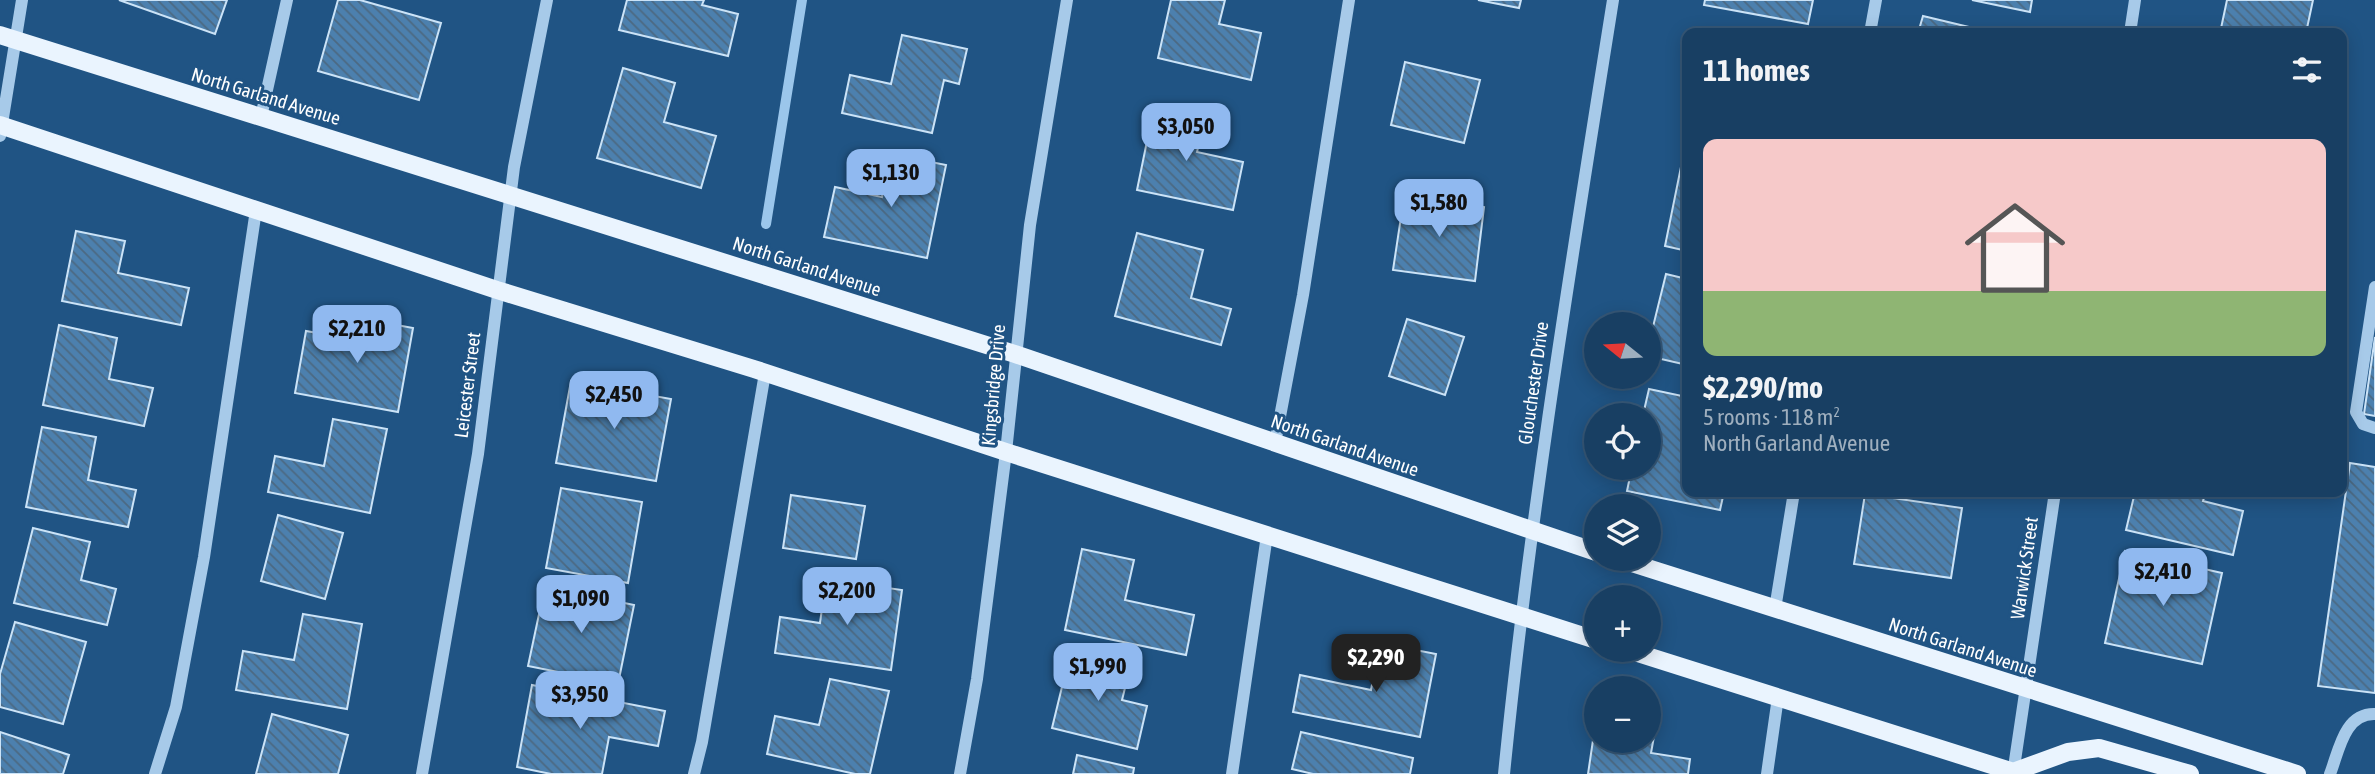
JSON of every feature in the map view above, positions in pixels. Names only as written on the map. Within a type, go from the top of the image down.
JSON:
[{"type":"main road","name":"North Garland Avenue","points":[[7,38],[1015,354],[1584,548]]},
{"type":"main road","points":[[1,129],[1584,636]]},
{"type":"main road","name":"North Garland Avenue","points":[[1657,571],[2297,774]]},
{"type":"main road","points":[[1661,660],[2016,773],[2068,752],[2099,748],[2190,774]]},
{"type":"street","points":[[1,129],[7,38],[22,0]]},
{"type":"street","points":[[261,117],[287,0]]},
{"type":"street","name":"Leicester Street","points":[[422,774],[478,454],[510,194],[547,0]]},
{"type":"street","name":"Kingsbridge Drive","points":[[960,774],[977,679],[1006,452],[1030,225],[1067,0]]},
{"type":"street","points":[[1275,443],[1303,295],[1349,0]]},
{"type":"street","name":"Glouchester Drive","points":[[1504,774],[1520,616],[1555,362],[1614,0]]},
{"type":"street","points":[[1871,28],[1876,0]]},
{"type":"street","points":[[2131,28],[2135,0]]},
{"type":"street","points":[[155,774],[176,707],[204,557],[256,210]]},
{"type":"street","points":[[2375,287],[2356,412],[2363,424],[2375,428]]},
{"type":"street","points":[[694,774],[702,742],[765,373]]},
{"type":"street","points":[[1775,609],[1793,497]]},
{"type":"street","name":"Warwick Street","points":[[2016,773],[2025,689],[2054,497]]},
{"type":"street","points":[[1232,774],[1267,535]]},
{"type":"street","points":[[1767,774],[1778,697]]},
{"type":"street","points":[[2330,774],[2348,726],[2364,713],[2375,714]]},
{"type":"building","points":[[119,0],[227,0],[215,34]]},
{"type":"building","points":[[338,0],[360,0],[441,23],[419,100],[318,71]]},
{"type":"building","points":[[627,0],[704,0],[702,5],[738,14],[728,56],[619,30]]},
{"type":"building","points":[[1171,0],[1225,0],[1219,24],[1261,33],[1251,80],[1158,58]]},
{"type":"building","points":[[1478,0],[1521,0],[1519,8]]},
{"type":"building","points":[[1705,0],[1813,0],[1808,24],[1704,5]]},
{"type":"building","points":[[1972,0],[2032,0],[2030,12]]},
{"type":"building","points":[[2227,0],[2313,0],[2307,28],[2221,28]]},
{"type":"building","points":[[1923,16],[1973,28],[1919,28]]},
{"type":"building","points":[[902,35],[967,49],[959,84],[944,80],[932,133],[842,113],[850,75],[891,84]]},
{"type":"building","points":[[1405,62],[1480,80],[1464,143],[1391,125]]},
{"type":"building","points":[[623,68],[675,83],[664,122],[716,136],[701,188],[597,158]]},
{"type":"building","points":[[1154,107],[1205,118],[1197,152],[1243,162],[1233,210],[1137,190]]},
{"type":"building","points":[[891,154],[946,165],[927,258],[824,237],[835,187],[882,197]]},
{"type":"building","points":[[1682,162],[1682,250],[1665,246]]},
{"type":"building","points":[[1404,197],[1484,207],[1475,281],[1393,270]]},
{"type":"building","points":[[76,231],[125,241],[118,273],[189,288],[181,325],[62,301]]},
{"type":"building","points":[[1137,233],[1203,250],[1191,298],[1231,309],[1221,345],[1115,316]]},
{"type":"building","points":[[1666,274],[1682,278],[1682,364],[1661,359],[1661,312],[1657,312]]},
{"type":"building","points":[[349,316],[413,328],[398,412],[295,393],[306,331],[345,338]]},
{"type":"building","points":[[1407,319],[1464,337],[1445,395],[1389,376]]},
{"type":"building","points":[[59,325],[117,338],[109,379],[153,388],[144,426],[43,405]]},
{"type":"building","points":[[2375,337],[2375,416],[2364,414]]},
{"type":"building","points":[[571,381],[671,399],[656,481],[556,463]]},
{"type":"building","points":[[1649,389],[1682,396],[1682,497],[1723,497],[1720,510],[1661,498],[1661,494],[1627,491],[1629,480],[1661,480],[1661,403],[1646,403]]},
{"type":"building","points":[[333,419],[387,429],[370,513],[268,492],[275,456],[324,466]]},
{"type":"building","points":[[42,427],[96,437],[88,480],[136,490],[128,527],[26,507]]},
{"type":"building","points":[[2350,463],[2375,467],[2375,693],[2318,686]]},
{"type":"building","points":[[561,488],[642,502],[628,583],[546,568]]},
{"type":"building","points":[[791,495],[865,506],[856,559],[783,548]]},
{"type":"building","points":[[1865,497],[1886,497],[1962,508],[1951,578],[1854,564]]},
{"type":"building","points":[[2134,497],[2204,497],[2203,501],[2243,511],[2233,555],[2126,530]]},
{"type":"building","points":[[278,515],[343,533],[325,599],[261,581]]},
{"type":"building","points":[[33,528],[90,542],[81,580],[116,589],[107,625],[14,603]]},
{"type":"building","points":[[1082,549],[1134,560],[1125,600],[1194,615],[1186,655],[1065,630]]},
{"type":"building","points":[[2125,551],[2222,573],[2202,664],[2105,643]]},
{"type":"building","points":[[826,579],[902,590],[891,670],[775,653],[780,617],[820,623]]},
{"type":"building","points":[[545,586],[634,605],[618,684],[528,666]]},
{"type":"building","points":[[303,614],[362,624],[347,709],[236,690],[243,651],[294,660]]},
{"type":"building","points":[[15,622],[86,642],[63,724],[0,707],[0,674]]},
{"type":"building","points":[[1380,643],[1436,654],[1420,737],[1293,712],[1300,675],[1371,690]]},
{"type":"building","points":[[1070,654],[1130,668],[1122,700],[1147,706],[1137,749],[1052,728]]},
{"type":"building","points":[[830,679],[889,691],[870,774],[855,774],[767,754],[775,716],[819,725]]},
{"type":"building","points":[[532,685],[665,711],[658,746],[609,737],[602,774],[551,774],[517,767]]},
{"type":"building","points":[[272,714],[348,735],[338,774],[256,774]]},
{"type":"building","points":[[0,732],[69,755],[63,774],[0,774]]},
{"type":"building","points":[[1301,732],[1413,758],[1410,774],[1313,774],[1292,769]]},
{"type":"building","points":[[1591,753],[1651,753],[1690,759],[1688,774],[1588,774]]},
{"type":"building","points":[[1077,755],[1134,768],[1133,774],[1073,774]]},
{"type":"waterway","points":[[766,224],[802,0]]}]
